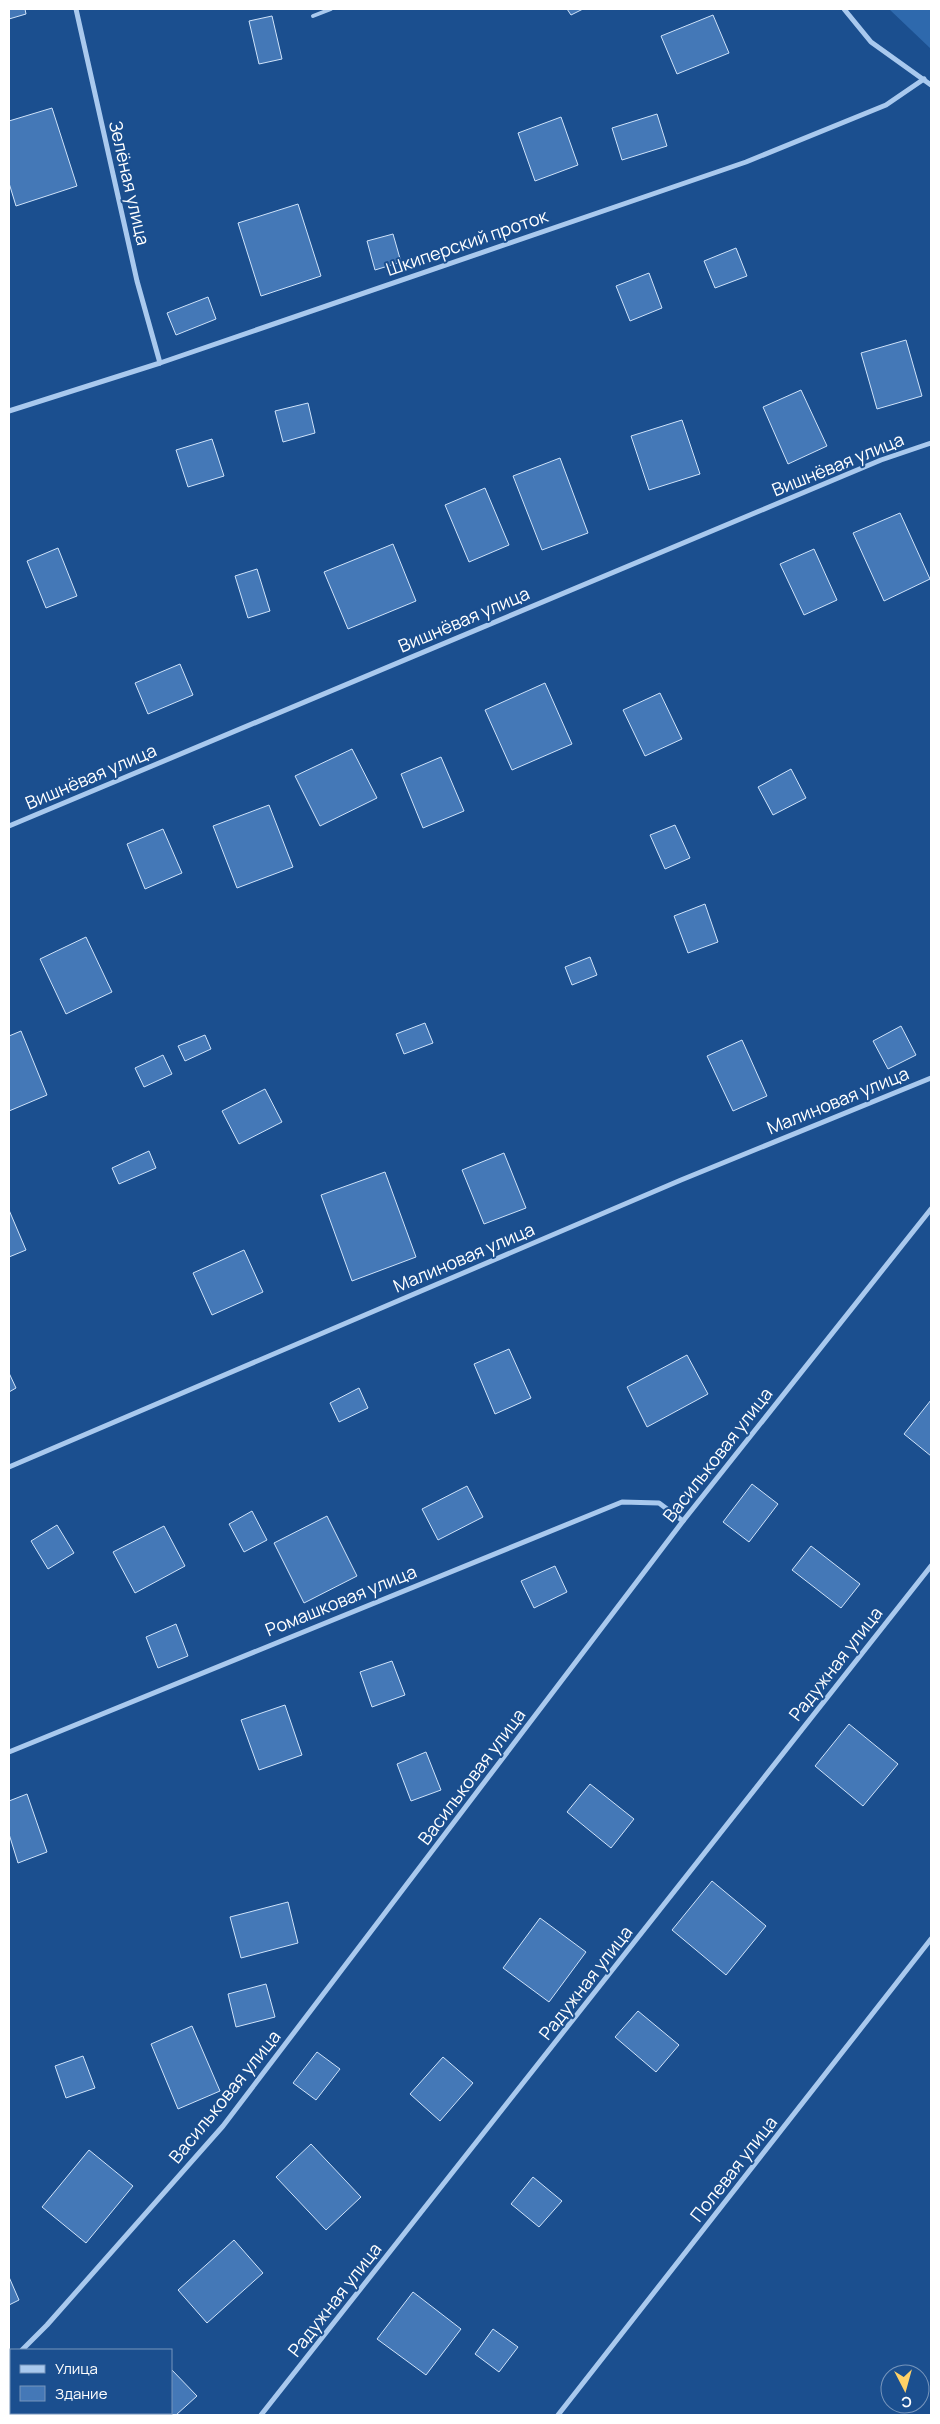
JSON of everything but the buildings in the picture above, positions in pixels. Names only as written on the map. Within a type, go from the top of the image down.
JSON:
[{"type":"street","name":"Зелёная улица","points":[[76,9],[137,281],[160,363]]},
{"type":"street","points":[[844,9],[871,42],[931,85]]},
{"type":"street","name":"Шкиперский проток","points":[[9,411],[160,363],[746,162],[886,106],[924,79]]},
{"type":"street","name":"Вишнёвая улица","points":[[9,826],[872,464],[931,443]]},
{"type":"street","name":"Малиновая улица","points":[[9,1467],[681,1180],[931,1078]]},
{"type":"street","name":"Васильковая улица","points":[[23,2349],[48,2325],[223,2126],[683,1521],[931,1210]]},
{"type":"street","name":"Ромашковая улица","points":[[9,1752],[622,1502],[659,1503],[683,1521]]},
{"type":"street","name":"Радужная улица","points":[[261,2415],[931,1566]]},
{"type":"street","name":"Полевая улица","points":[[558,2415],[931,1939]]},
{"type":"lane","points":[[313,16],[331,9]]},
{"type":"shaded area","points":[[889,9],[931,9],[931,49]]}]
